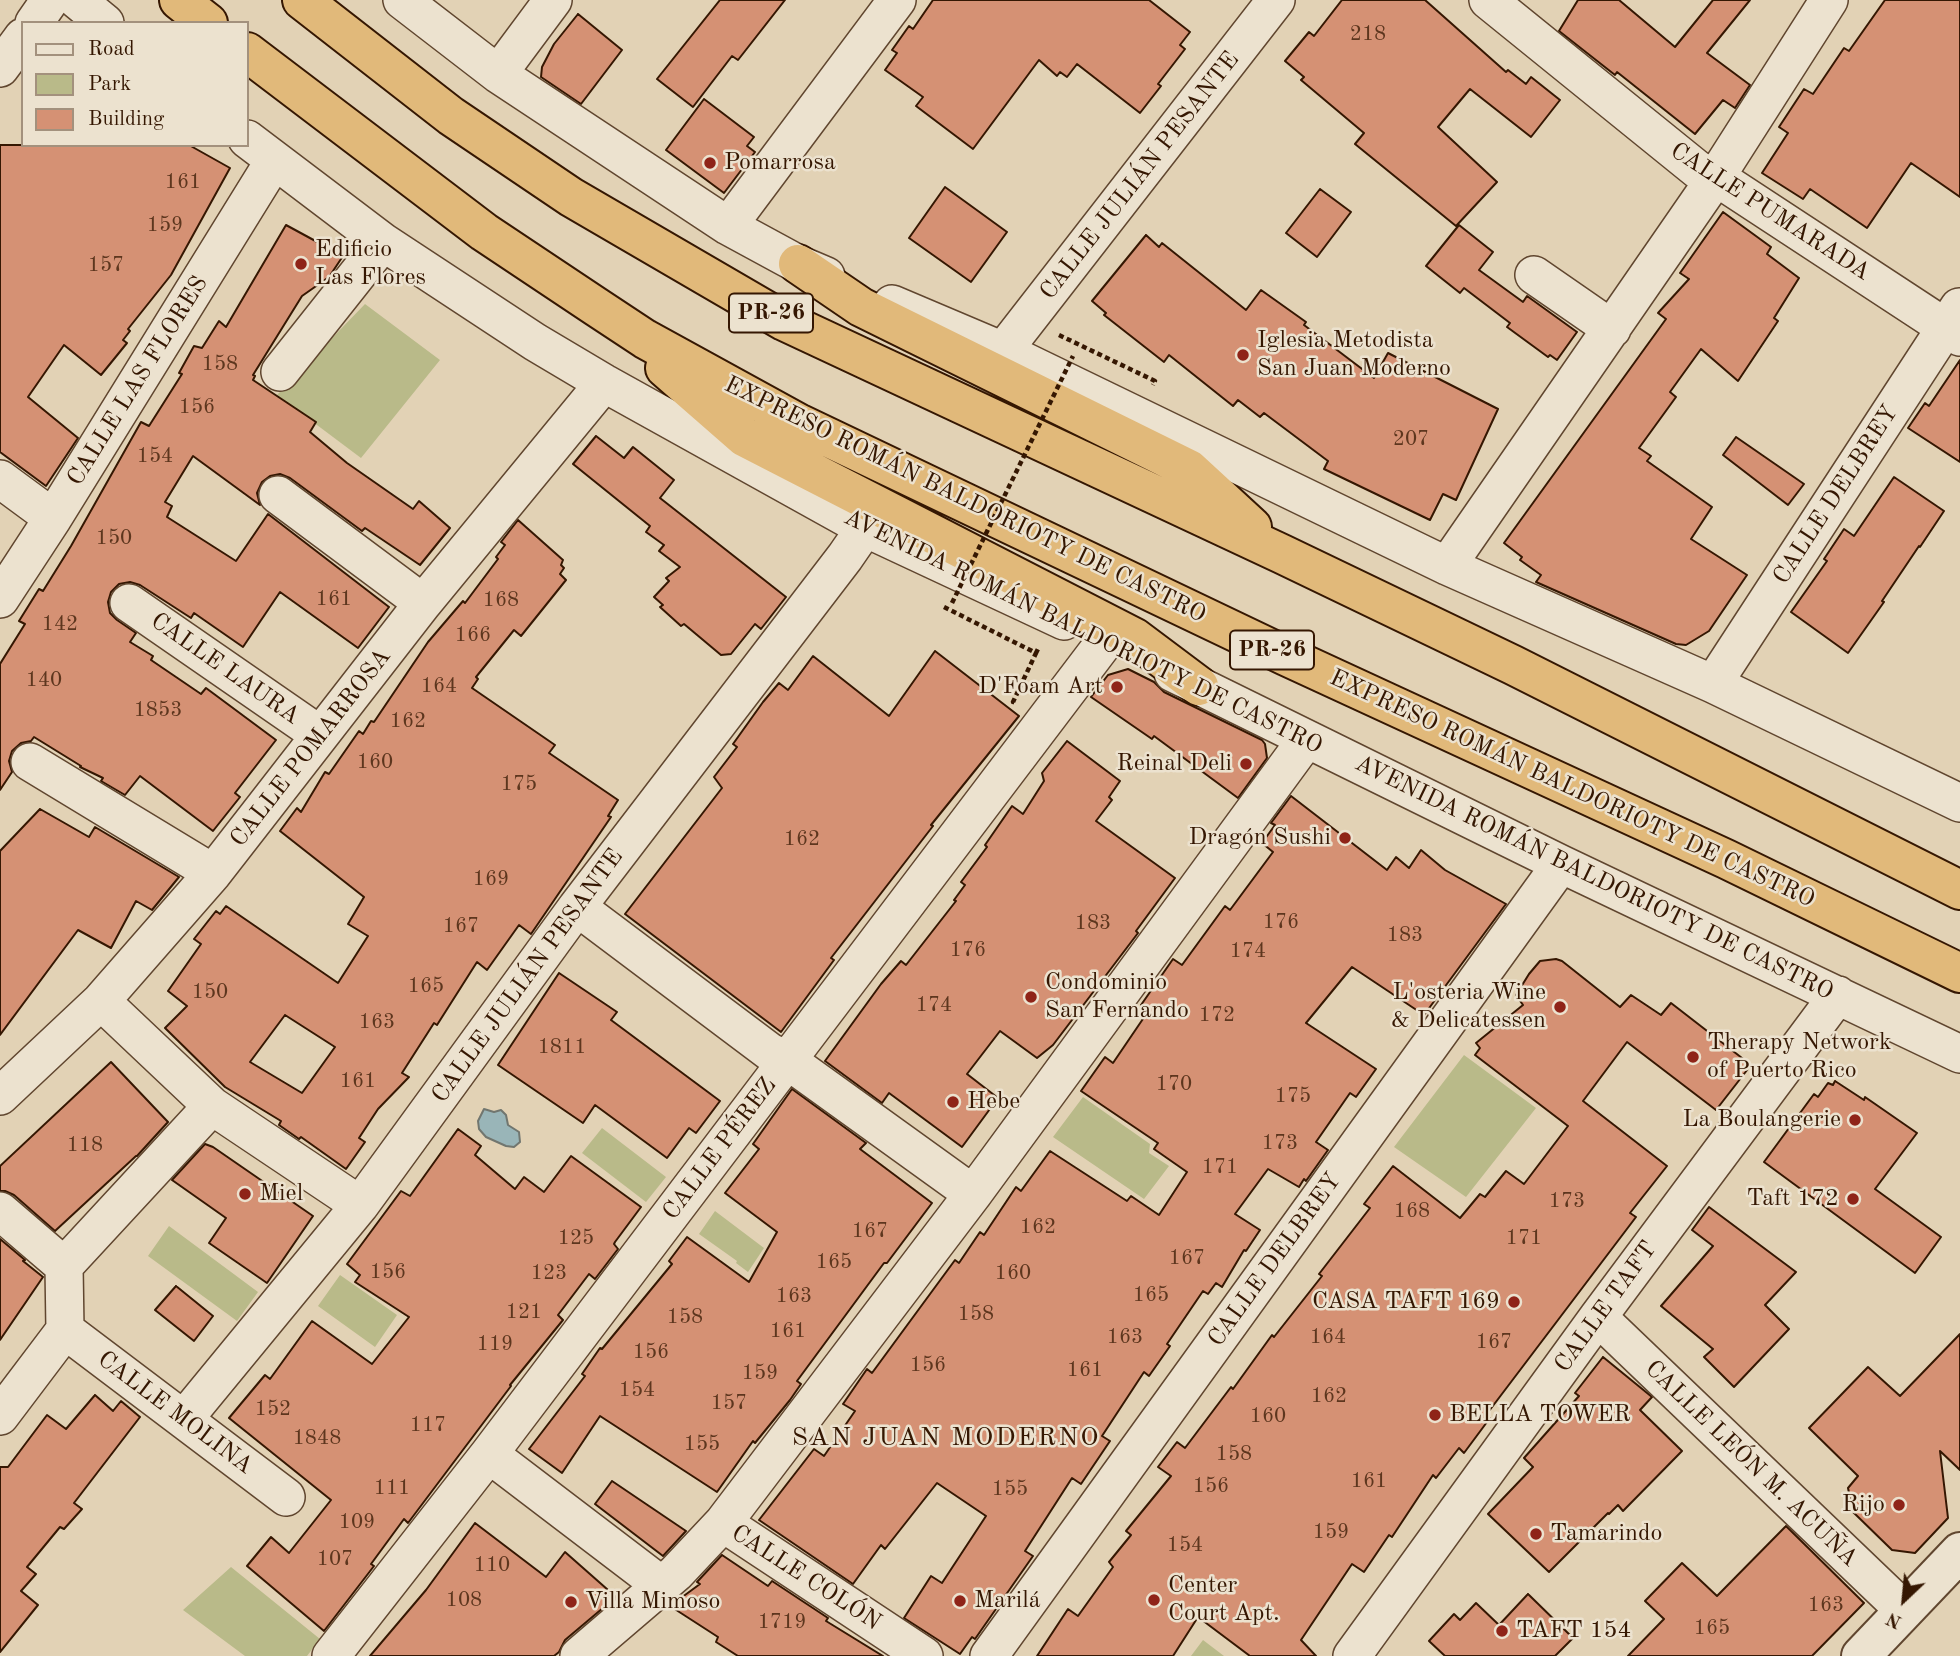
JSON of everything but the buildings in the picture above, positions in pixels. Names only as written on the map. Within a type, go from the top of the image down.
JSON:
[{"type":"highway","points":[[179,0],[205,21]]},
{"type":"highway","name":"PR-26","points":[[302,0],[451,116],[571,197],[784,321],[1513,665],[1960,890]]},
{"type":"highway","name":"EXPRESO ROMÁN BALDORIOTY DE CASTRO","points":[[248,53],[484,232],[645,339],[798,423],[1286,656],[1726,859],[1960,973]]},
{"type":"highway","points":[[798,264],[861,307],[1189,469],[1282,554]]},
{"type":"highway","points":[[595,306],[744,437],[1135,638],[1199,686]]},
{"type":"street","points":[[35,21],[50,0]]},
{"type":"street","points":[[77,0],[103,21]]},
{"type":"street","points":[[402,0],[498,74],[728,226],[798,264],[1003,351],[1447,566],[1713,684],[1960,803]]},
{"type":"street","points":[[498,74],[553,0]]},
{"type":"street","points":[[728,226],[897,0]]},
{"type":"street","name":"CALLE JULIÁN PESANTE","points":[[1003,351],[1276,0]]},
{"type":"street","name":"CALLE PUMARADA","points":[[1488,0],[1698,170],[1716,177],[1955,323]]},
{"type":"street","points":[[1447,566],[1716,177],[1829,0]]},
{"type":"street","points":[[0,68],[21,40]]},
{"type":"street","name":"AVENIDA ROMÁN BALDORIOTY DE CASTRO","points":[[248,140],[383,242],[535,342],[865,528],[1106,640],[1306,740],[1960,1054]]},
{"type":"street","name":"CALLE LAS FLORES","points":[[0,599],[275,161]]},
{"type":"street","points":[[280,372],[383,242]]},
{"type":"street","points":[[1534,275],[1612,329]]},
{"type":"street","name":"CALLE DELBREY","points":[[1713,684],[1955,323]]},
{"type":"street","name":"CALLE POMARROSA","points":[[0,1096],[101,1001],[214,873],[423,603],[604,383]]},
{"type":"street","points":[[0,479],[53,518]]},
{"type":"street","points":[[278,495],[423,603]]},
{"type":"street","name":"CALLE JULIÁN PESANTE","points":[[184,1419],[360,1205],[576,907],[865,528]]},
{"type":"street","name":"CALLE LAURA","points":[[129,603],[320,735]]},
{"type":"street","name":"CALLE PÉREZ","points":[[331,1656],[489,1454],[1106,640]]},
{"type":"street","points":[[579,1656],[677,1573],[723,1523],[973,1194],[1306,740]]},
{"type":"street","points":[[30,762],[214,873]]},
{"type":"street","name":"CALLE DELBREY","points":[[989,1656],[1561,863]]},
{"type":"street","points":[[576,907],[770,1052],[787,1060],[973,1194]]},
{"type":"street","name":"CALLE TAFT","points":[[1352,1656],[1598,1317],[1838,995]]},
{"type":"street","points":[[101,1001],[212,1106],[360,1205]]},
{"type":"street","points":[[0,1416],[65,1330],[64,1266],[212,1106]]},
{"type":"street","points":[[0,1211],[64,1266]]},
{"type":"street","name":"CALLE LEÓN M. ACUÑA","points":[[1598,1317],[1904,1610]]},
{"type":"street","name":"CALLE MOLINA","points":[[65,1330],[286,1497]]},
{"type":"street","points":[[489,1454],[661,1586]]},
{"type":"street","name":"CALLE COLÓN","points":[[723,1523],[924,1656]]},
{"type":"street","points":[[1861,1656],[1960,1552]]},
{"type":"path","points":[[1058,334],[1155,381]]},
{"type":"path","points":[[952,603],[1073,356]]},
{"type":"path","points":[[1020,705],[1013,702],[1036,653]]},
{"type":"green space","points":[[365,304],[440,360],[361,458],[277,395]]},
{"type":"green space","points":[[1464,1055],[1536,1108],[1466,1197],[1394,1147]]},
{"type":"green space","points":[[1083,1097],[1150,1144],[1149,1153],[1169,1166],[1144,1199],[1053,1137]]},
{"type":"green space","points":[[602,1128],[666,1177],[646,1202],[582,1153]]},
{"type":"green space","points":[[715,1211],[764,1248],[748,1272],[699,1234]]},
{"type":"green space","points":[[169,1226],[258,1292],[237,1321],[148,1256]]},
{"type":"green space","points":[[340,1275],[397,1315],[375,1347],[318,1306]]},
{"type":"green space","points":[[231,1567],[320,1639],[307,1656],[245,1656],[183,1610]]},
{"type":"green space","points":[[1203,1640],[1224,1656],[1191,1656]]},
{"type":"water","points":[[484,1109],[494,1112],[501,1110],[506,1115],[508,1125],[519,1132],[520,1142],[514,1147],[506,1146],[486,1137],[479,1129],[478,1121]]},
{"type":"place","name":"Pomarrosa","points":[[710,163]]},
{"type":"place","name":"Edificio Las Flores","points":[[301,264]]},
{"type":"place","name":"Iglesia Metodista San Juan Moderno","points":[[1243,355]]},
{"type":"place","name":"D'Foam Art","points":[[1117,687]]},
{"type":"place","name":"Reinal Deli","points":[[1246,764]]},
{"type":"place","name":"Dragón Sushi","points":[[1345,838]]},
{"type":"place","name":"Condominio San Fernando","points":[[1031,997]]},
{"type":"place","name":"L'osteria Wine & Delicatessen","points":[[1560,1007]]},
{"type":"place","name":"Therapy Network of Puerto Rico","points":[[1693,1057]]},
{"type":"place","name":"Hebe","points":[[953,1102]]},
{"type":"place","name":"La Boulangerie","points":[[1855,1120]]},
{"type":"place","name":"Miel","points":[[245,1194]]},
{"type":"place","name":"Taft 172","points":[[1853,1199]]},
{"type":"place","name":"CASA TAFT 169","points":[[1514,1302]]},
{"type":"place","name":"BELLA TOWER","points":[[1435,1415]]},
{"type":"place","name":"Rijo","points":[[1899,1505]]},
{"type":"place","name":"Tamarindo","points":[[1536,1534]]},
{"type":"place","name":"Center Court Apt.","points":[[1154,1600]]},
{"type":"place","name":"Marilá","points":[[960,1601]]},
{"type":"place","name":"Villa Mimoso","points":[[571,1602]]},
{"type":"place","name":"TAFT 154","points":[[1502,1631]]},
{"type":"district","name":"SAN JUAN MODERNO","points":[[946,1438]]}]
